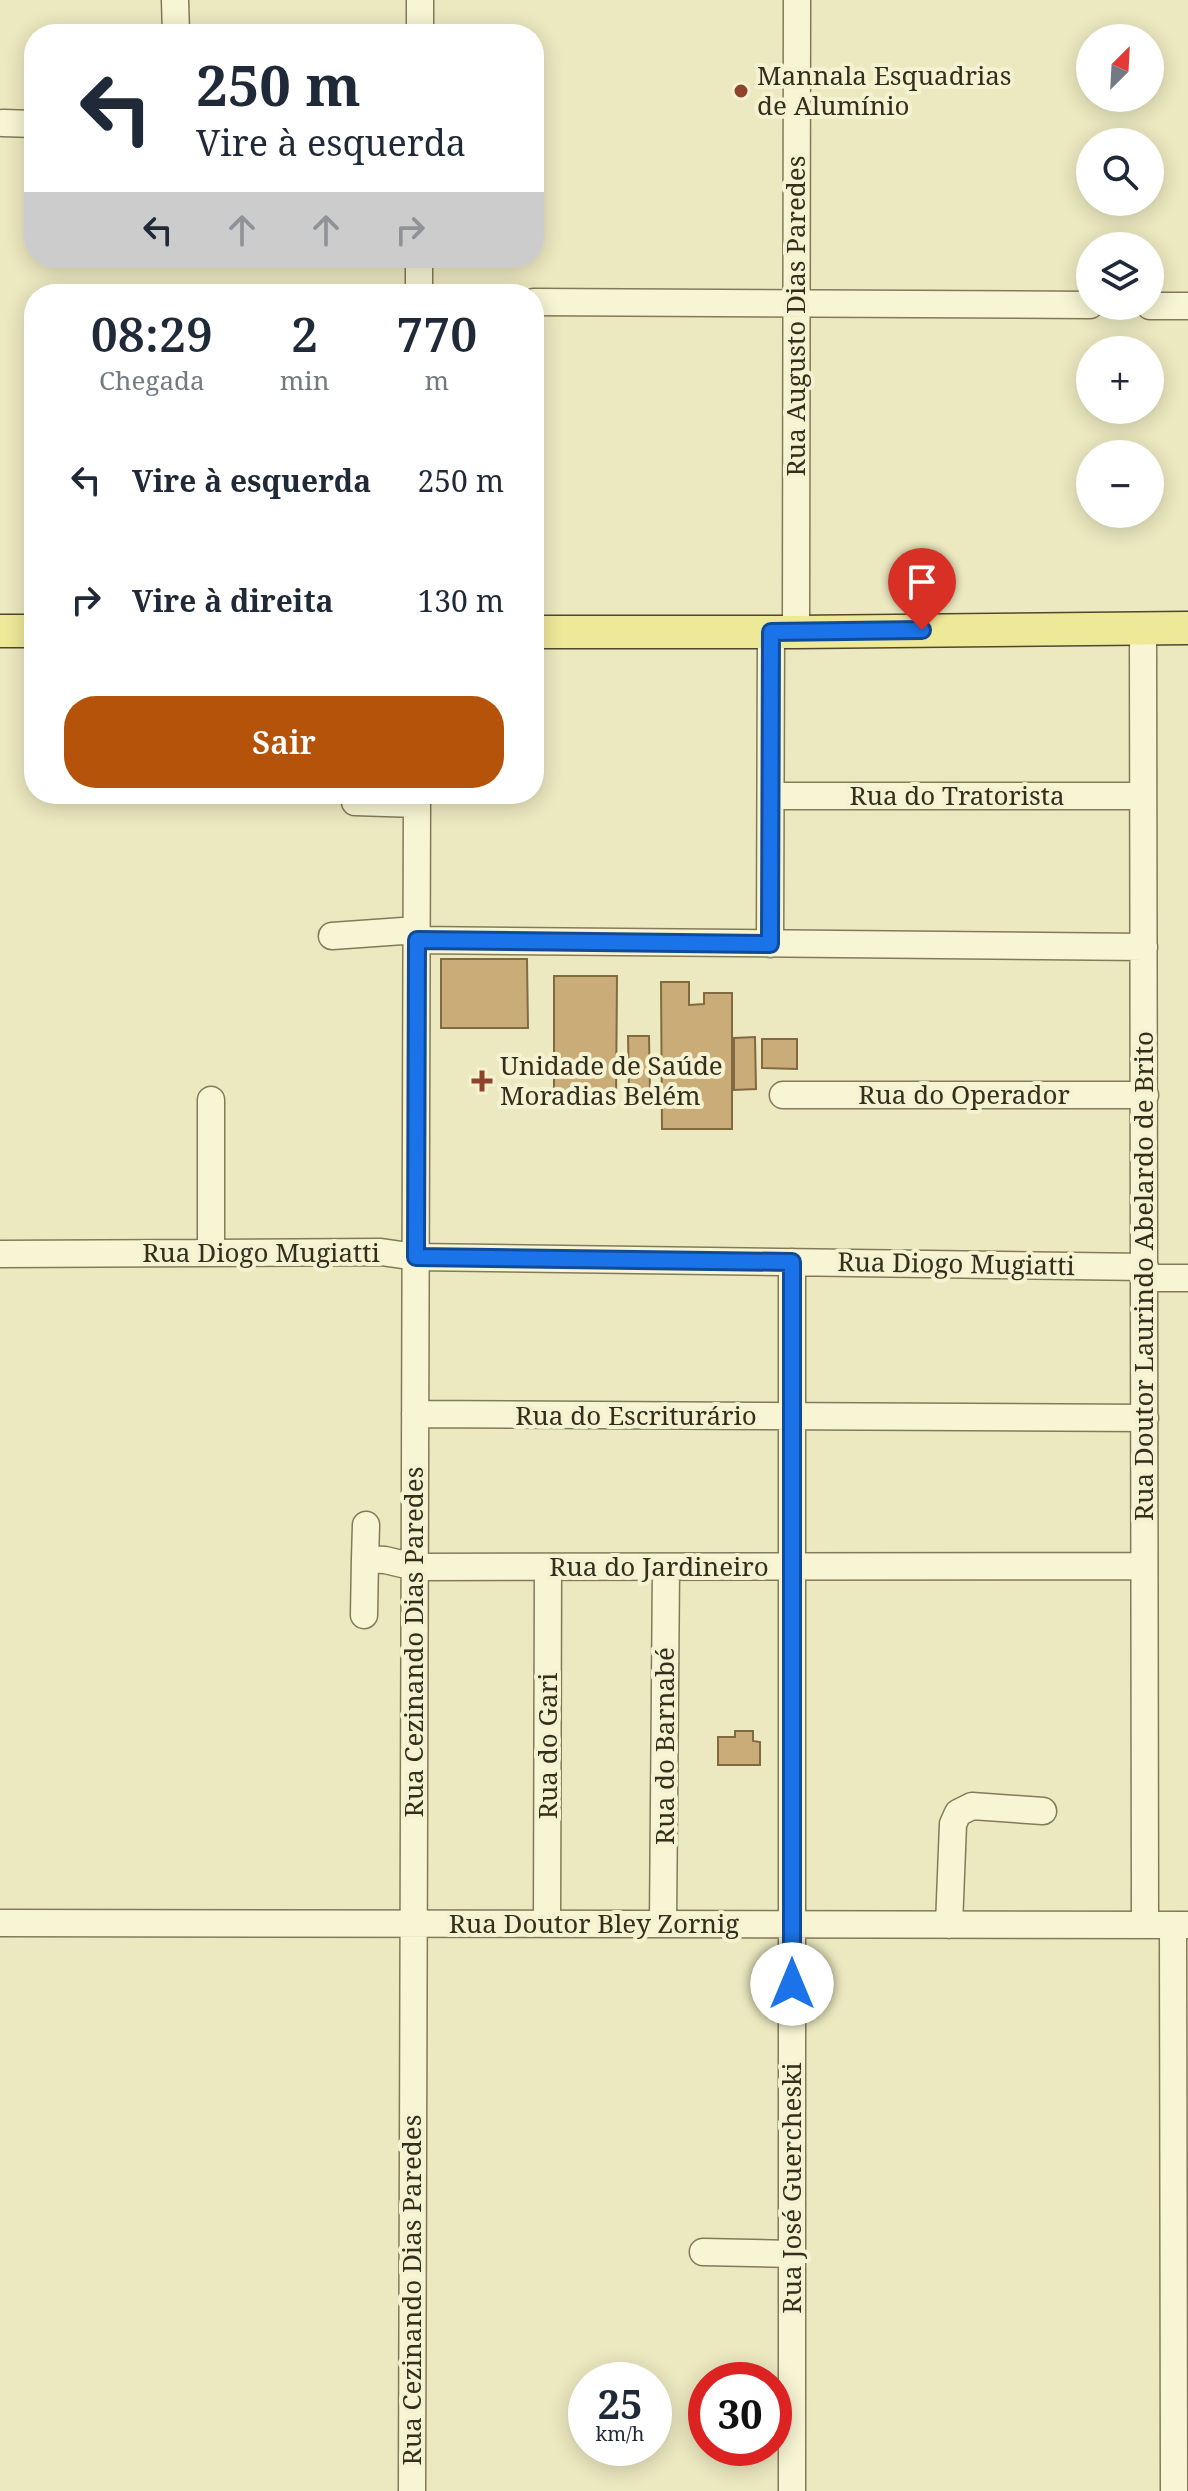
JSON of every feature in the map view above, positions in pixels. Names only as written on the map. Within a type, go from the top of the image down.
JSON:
[{"type":"main road","points":[[544,632],[1188,628]]},
{"type":"main road","points":[[0,631],[24,631]]},
{"type":"street","points":[[175,0],[176,24]]},
{"type":"street","points":[[420,0],[420,24]]},
{"type":"street","name":"Rua Augusto Dias Paredes","points":[[770,944],[771,796],[783,632],[796,303],[797,0]]},
{"type":"street","points":[[3,123],[24,124]]},
{"type":"street","points":[[544,302],[1076,305]]},
{"type":"street","points":[[1164,306],[1188,306]]},
{"type":"street","name":"Rua Doutor Laurindo Abelardo de Brito","points":[[1143,627],[1145,1925]]},
{"type":"street","name":"Rua do Tratorista","points":[[771,796],[1143,796]]},
{"type":"street","name":"Rua Cezinando Dias Paredes","points":[[412,2491],[417,804]]},
{"type":"street","points":[[332,936],[1144,947]]},
{"type":"street","name":"Rua do Operador","points":[[783,1095],[1145,1095]]},
{"type":"street","points":[[211,1100],[211,1253]]},
{"type":"street","name":"Rua Diogo Mugiatti","points":[[0,1254],[381,1252],[416,1257],[792,1262],[1145,1272],[1188,1278]]},
{"type":"street","name":"Rua José Guercheski","points":[[792,1262],[792,2491]]},
{"type":"street","name":"Rua do Escriturário","points":[[415,1414],[1145,1418]]},
{"type":"street","points":[[364,1615],[366,1525]]},
{"type":"street","name":"Rua do Jardineiro","points":[[365,1559],[415,1567],[1144,1566]]},
{"type":"street","name":"Rua do Gari","points":[[547,1924],[548,1567]]},
{"type":"street","name":"Rua do Barnabé","points":[[663,1924],[666,1568]]},
{"type":"street","points":[[949,1925],[953,1824],[958,1813],[972,1806],[1043,1811]]},
{"type":"street","name":"Rua Doutor Bley Zornig","points":[[0,1923],[1180,1925]]},
{"type":"street","points":[[1174,2491],[1180,1925]]},
{"type":"street","points":[[703,2252],[792,2254]]},
{"type":"building","points":[[441,959],[527,959],[528,1028],[441,1028]]},
{"type":"building","points":[[554,976],[617,976],[616,1103],[554,1103]]},
{"type":"building","points":[[661,982],[689,982],[689,1005],[704,1004],[704,993],[732,993],[732,1129],[662,1129]]},
{"type":"building","points":[[628,1036],[649,1036],[650,1092],[629,1093]]},
{"type":"building","points":[[755,1037],[756,1089],[734,1090],[734,1038]]},
{"type":"building","points":[[762,1039],[797,1039],[797,1069],[762,1068]]},
{"type":"building","points":[[735,1731],[753,1731],[753,1741],[760,1742],[760,1765],[718,1765],[718,1737],[735,1737]]},
{"type":"place","name":"Mannala Esquadrias de Alumínio","points":[[741,91]]},
{"type":"place","name":"Unidade de Saúde Moradias Belém","points":[[482,1081]]},
{"type":"route","points":[[792,1984],[792,1262],[416,1257],[417,940],[770,944],[771,632],[922,630]]}]
